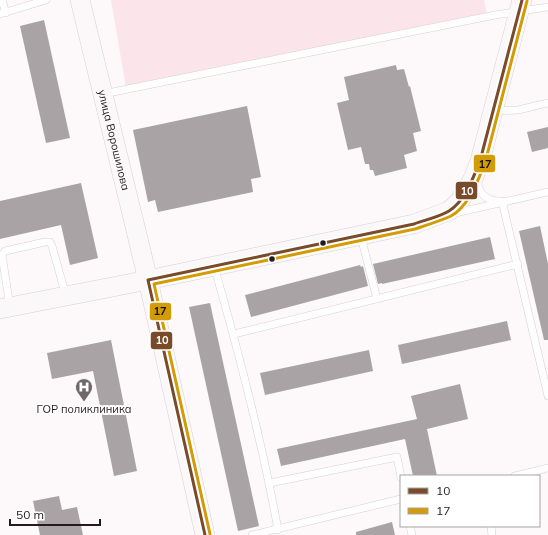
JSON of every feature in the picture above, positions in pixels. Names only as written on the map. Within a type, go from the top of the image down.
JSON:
[{"type":"main road","name":"улица Ворошилова","points":[[80,0],[148,280],[205,535]]},
{"type":"main road","points":[[5,308],[148,280],[361,235],[436,217],[449,211],[459,202],[473,180],[480,161],[520,6]]},
{"type":"lane","points":[[2,0],[3,13],[46,0]]},
{"type":"lane","points":[[103,94],[520,6],[548,7]]},
{"type":"lane","points":[[493,111],[518,110],[548,103]]},
{"type":"lane","points":[[480,161],[478,183],[480,191],[486,199],[493,202],[502,201]]},
{"type":"lane","points":[[436,217],[502,201],[548,192]]},
{"type":"lane","points":[[502,201],[548,396]]},
{"type":"lane","points":[[361,235],[377,299]]},
{"type":"lane","points":[[5,308],[2,255],[5,251],[45,242],[50,242],[52,246],[66,296]]},
{"type":"lane","points":[[234,334],[518,264]]},
{"type":"lane","points":[[214,266],[234,334],[281,529],[290,535]]},
{"type":"lane","points":[[270,483],[397,457],[401,475]]},
{"type":"lane","points":[[519,475],[548,468]]},
{"type":"lane","points":[[252,535],[400,499]]},
{"type":"shaded area","points":[[111,0],[484,0],[488,20],[127,93]]},
{"type":"building","points":[[44,20],[70,138],[46,143],[20,26]]},
{"type":"building","points":[[396,65],[397,70],[404,69],[409,87],[410,86],[421,131],[413,133],[417,151],[404,155],[407,168],[375,176],[373,170],[370,170],[369,164],[365,164],[361,147],[348,150],[337,103],[349,100],[344,77]]},
{"type":"building","points":[[247,106],[261,177],[251,179],[253,192],[158,212],[155,200],[148,202],[133,130]]},
{"type":"building","points":[[548,127],[548,148],[532,152],[527,132]]},
{"type":"building","points":[[81,183],[98,258],[70,265],[61,225],[0,239],[0,201]]},
{"type":"building","points":[[540,226],[548,264],[548,340],[544,340],[519,231]]},
{"type":"building","points":[[490,237],[495,259],[378,284],[373,264]]},
{"type":"building","points":[[360,265],[361,267],[363,266],[368,286],[251,317],[245,295]]},
{"type":"building","points":[[210,303],[259,526],[238,531],[189,307]]},
{"type":"building","points":[[507,321],[511,340],[402,364],[398,345]]},
{"type":"building","points":[[111,340],[137,471],[114,476],[93,371],[52,379],[47,353]]},
{"type":"building","points":[[369,350],[373,371],[265,395],[260,373]]},
{"type":"building","points":[[460,384],[468,419],[427,429],[437,475],[413,475],[405,439],[281,466],[277,449],[417,419],[411,396]]},
{"type":"building","points":[[59,496],[62,510],[77,507],[83,535],[40,535],[33,501]]},
{"type":"building","points":[[392,522],[395,535],[356,535],[356,532]]},
{"type":"transit line","name":"10","points":[[205,535],[148,280],[414,224],[436,217],[455,207],[464,195],[480,161],[522,0]]},
{"type":"transit line","name":"17","points":[[210,534],[154,284],[415,229],[447,218],[457,212],[468,199],[485,163],[527,1]]},
{"type":"place","name":"ГОР поликлиника","points":[[84,402]]}]
